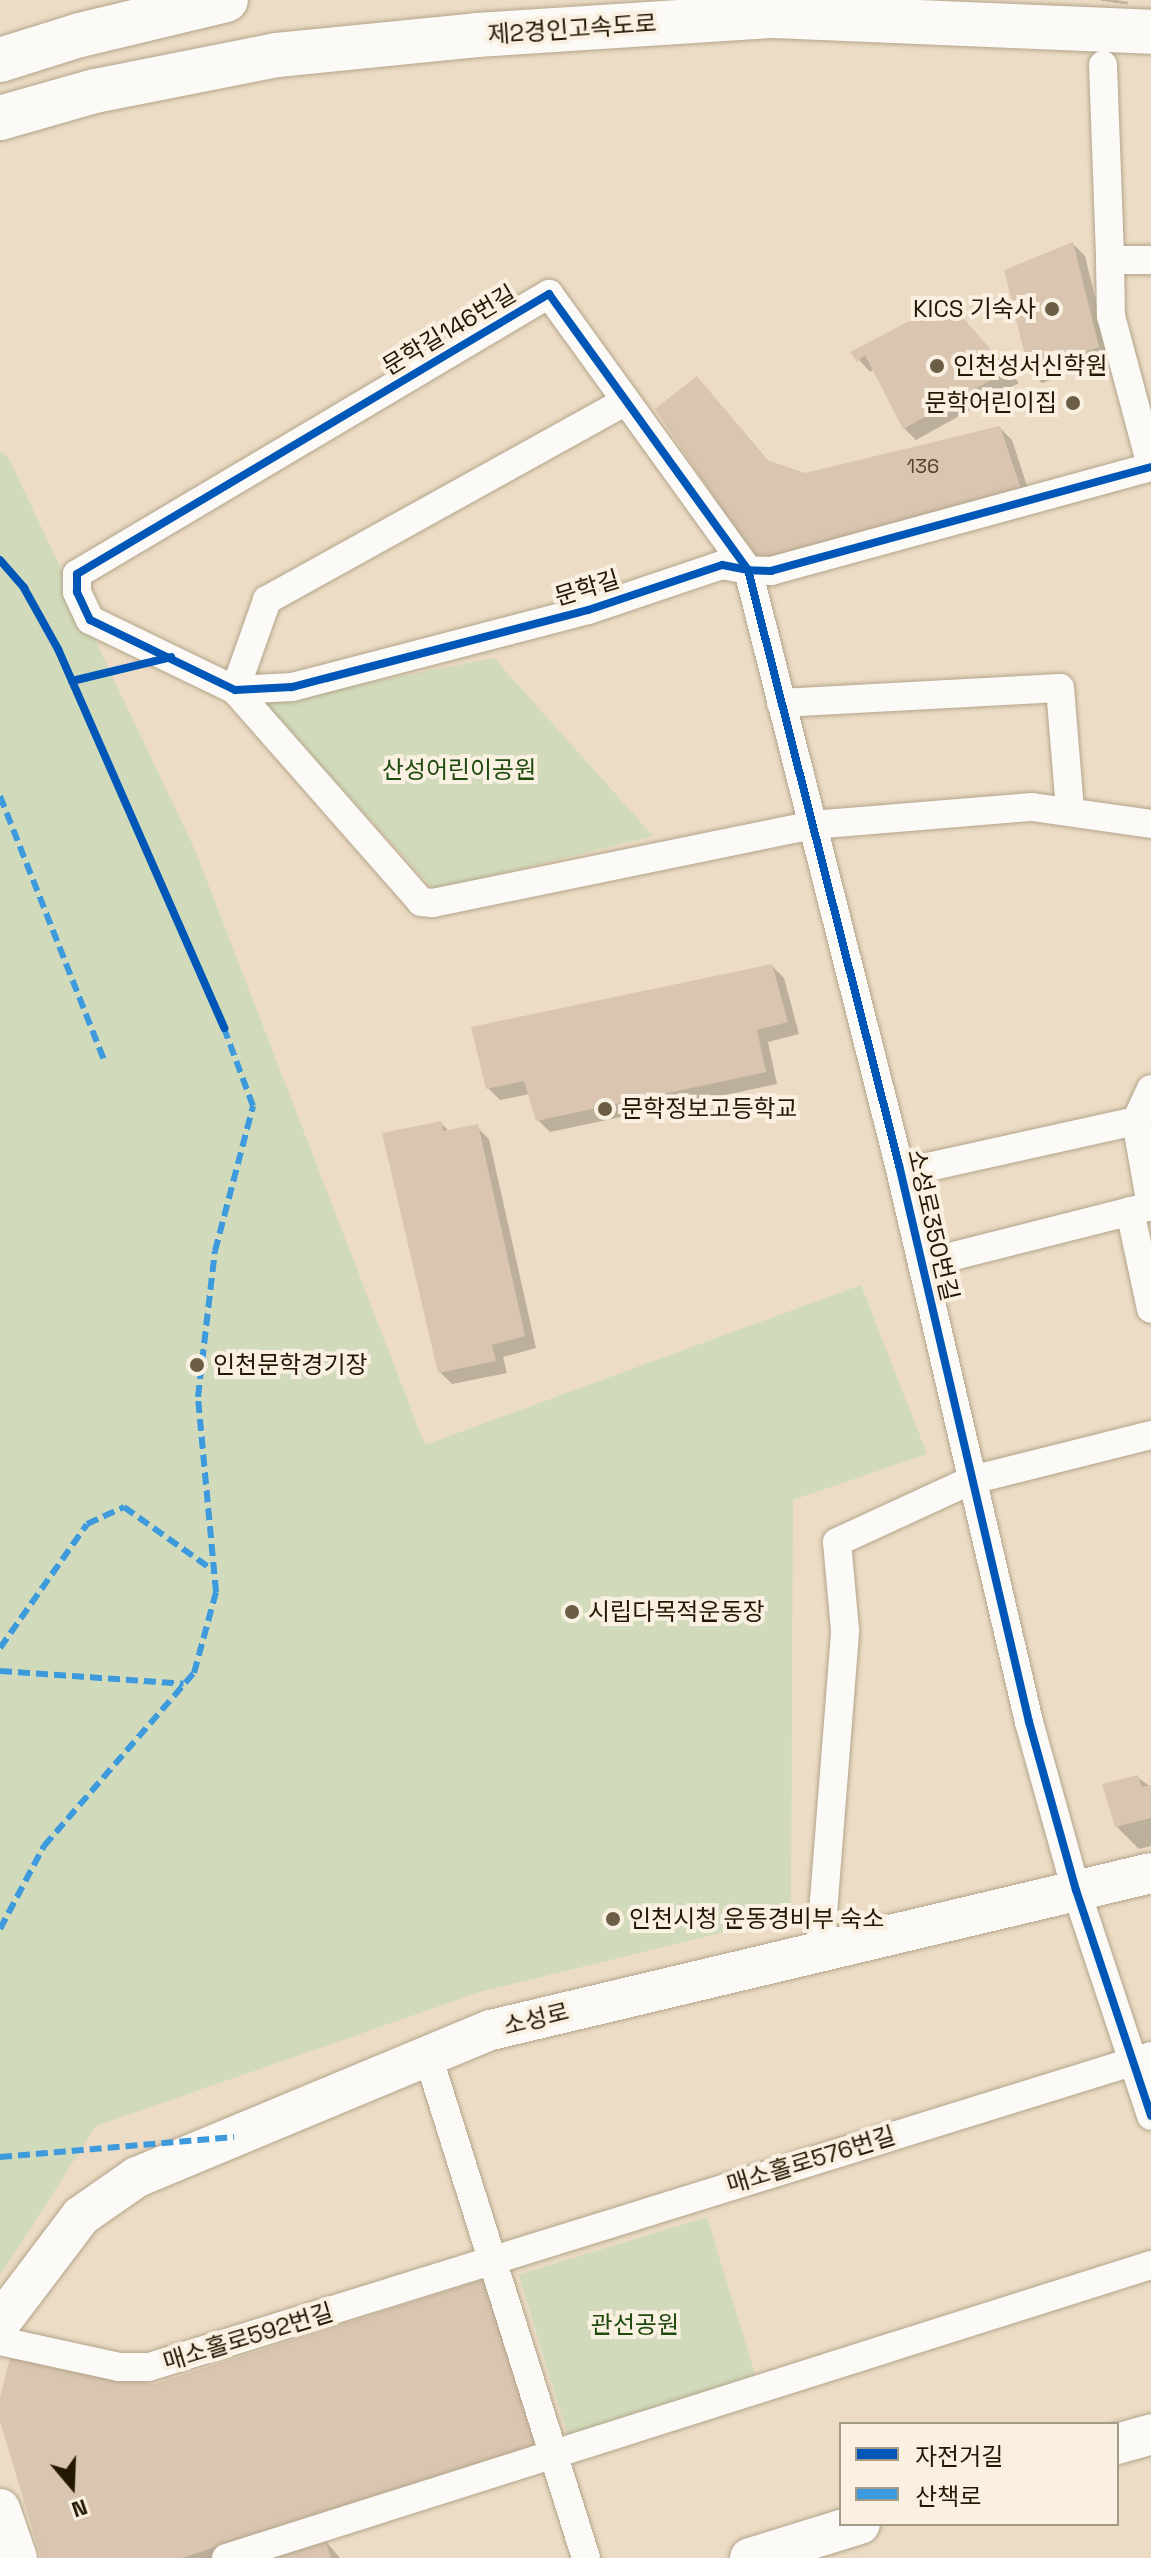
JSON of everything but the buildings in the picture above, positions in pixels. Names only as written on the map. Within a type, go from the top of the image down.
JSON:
[{"type":"highway","points":[[0,60],[80,35],[226,0]]},
{"type":"highway","name":"제2경인고속도로","points":[[0,118],[95,91],[277,55],[477,35],[774,16],[1151,32]]},
{"type":"street","points":[[1103,65],[1111,316],[1151,466]]},
{"type":"street","points":[[1110,260],[1151,260]]},
{"type":"street","name":"문학길146번길","points":[[77,574],[549,294],[748,570]]},
{"type":"street","points":[[626,401],[267,600],[235,690],[421,902],[433,903],[812,825],[1032,807],[1070,810],[1151,824]]},
{"type":"street","name":"문학길","points":[[77,574],[77,592],[90,620],[235,690],[292,687],[588,610],[722,565],[771,571],[1151,466]]},
{"type":"street","name":"소성로350번길","points":[[748,570],[901,1173],[1029,1722],[1076,1890]]},
{"type":"street","points":[[781,703],[1060,688],[1070,810]]},
{"type":"street","points":[[1151,1089],[1136,1121],[1151,1309]]},
{"type":"street","points":[[901,1173],[1136,1121]]},
{"type":"street","points":[[922,1264],[1144,1208]]},
{"type":"street","points":[[820,1951],[845,1630],[837,1542],[972,1480],[1151,1435]]},
{"type":"street","name":"소성로","points":[[0,2323],[81,2216],[137,2177],[494,2030],[1151,1873]]},
{"type":"street","points":[[1076,1890],[1141,2058],[1151,2116]]},
{"type":"street","points":[[428,2056],[586,2558]]},
{"type":"street","name":"매소홀로576번길","points":[[492,2260],[1141,2058]]},
{"type":"street","name":"매소홀로592번길","points":[[0,2341],[119,2367],[149,2367],[492,2260]]},
{"type":"street","points":[[226,2558],[1151,2265]]},
{"type":"street","points":[[1119,2443],[1151,2434]]},
{"type":"street","points":[[0,2509],[17,2558]]},
{"type":"street","points":[[750,2558],[854,2526]]},
{"type":"green space","name":"인천문학경기장","points":[[0,451],[8,457],[195,850],[425,1445],[861,1285],[927,1454],[793,1500],[791,1916],[483,1991],[96,2126],[0,2276]]},
{"type":"green space","name":"산성어린이공원","points":[[494,658],[653,836],[434,890],[265,703]]},
{"type":"green space","name":"관선공원","points":[[707,2217],[756,2378],[568,2435],[519,2275]]},
{"type":"tunnel","points":[[1107,44],[1114,0]]},
{"type":"marked path","points":[[0,796],[105,1062]]},
{"type":"marked path","points":[[0,1929],[44,1846],[194,1673],[216,1592],[198,1397],[215,1251],[253,1106],[224,1028]]},
{"type":"marked path","points":[[0,1648],[87,1524],[124,1507],[214,1571]]},
{"type":"marked path","points":[[0,1671],[184,1684]]},
{"type":"marked path","points":[[0,2157],[234,2137]]},
{"type":"cycle path","points":[[1151,467],[771,571],[748,570],[722,565],[588,610],[292,687],[235,690],[90,620],[77,592],[77,574],[549,294],[748,570],[899,1165],[1029,1722],[1076,1890],[1151,2116]]},
{"type":"cycle path","points":[[0,560],[24,588],[58,649],[224,1028]]},
{"type":"cycle path","points":[[72,681],[171,657]]},
{"type":"place","name":"KICS 기숙사","points":[[1052,309]]},
{"type":"place","name":"인천성서신학원","points":[[937,366]]},
{"type":"place","name":"문학어린이집","points":[[1073,403]]},
{"type":"place","name":"문학정보고등학교","points":[[605,1109]]},
{"type":"place","name":"인천문학경기장","points":[[197,1365]]},
{"type":"place","name":"시립다목적운동장","points":[[572,1612]]},
{"type":"place","name":"인천시청 운동경비부 숙소","points":[[613,1919]]}]
